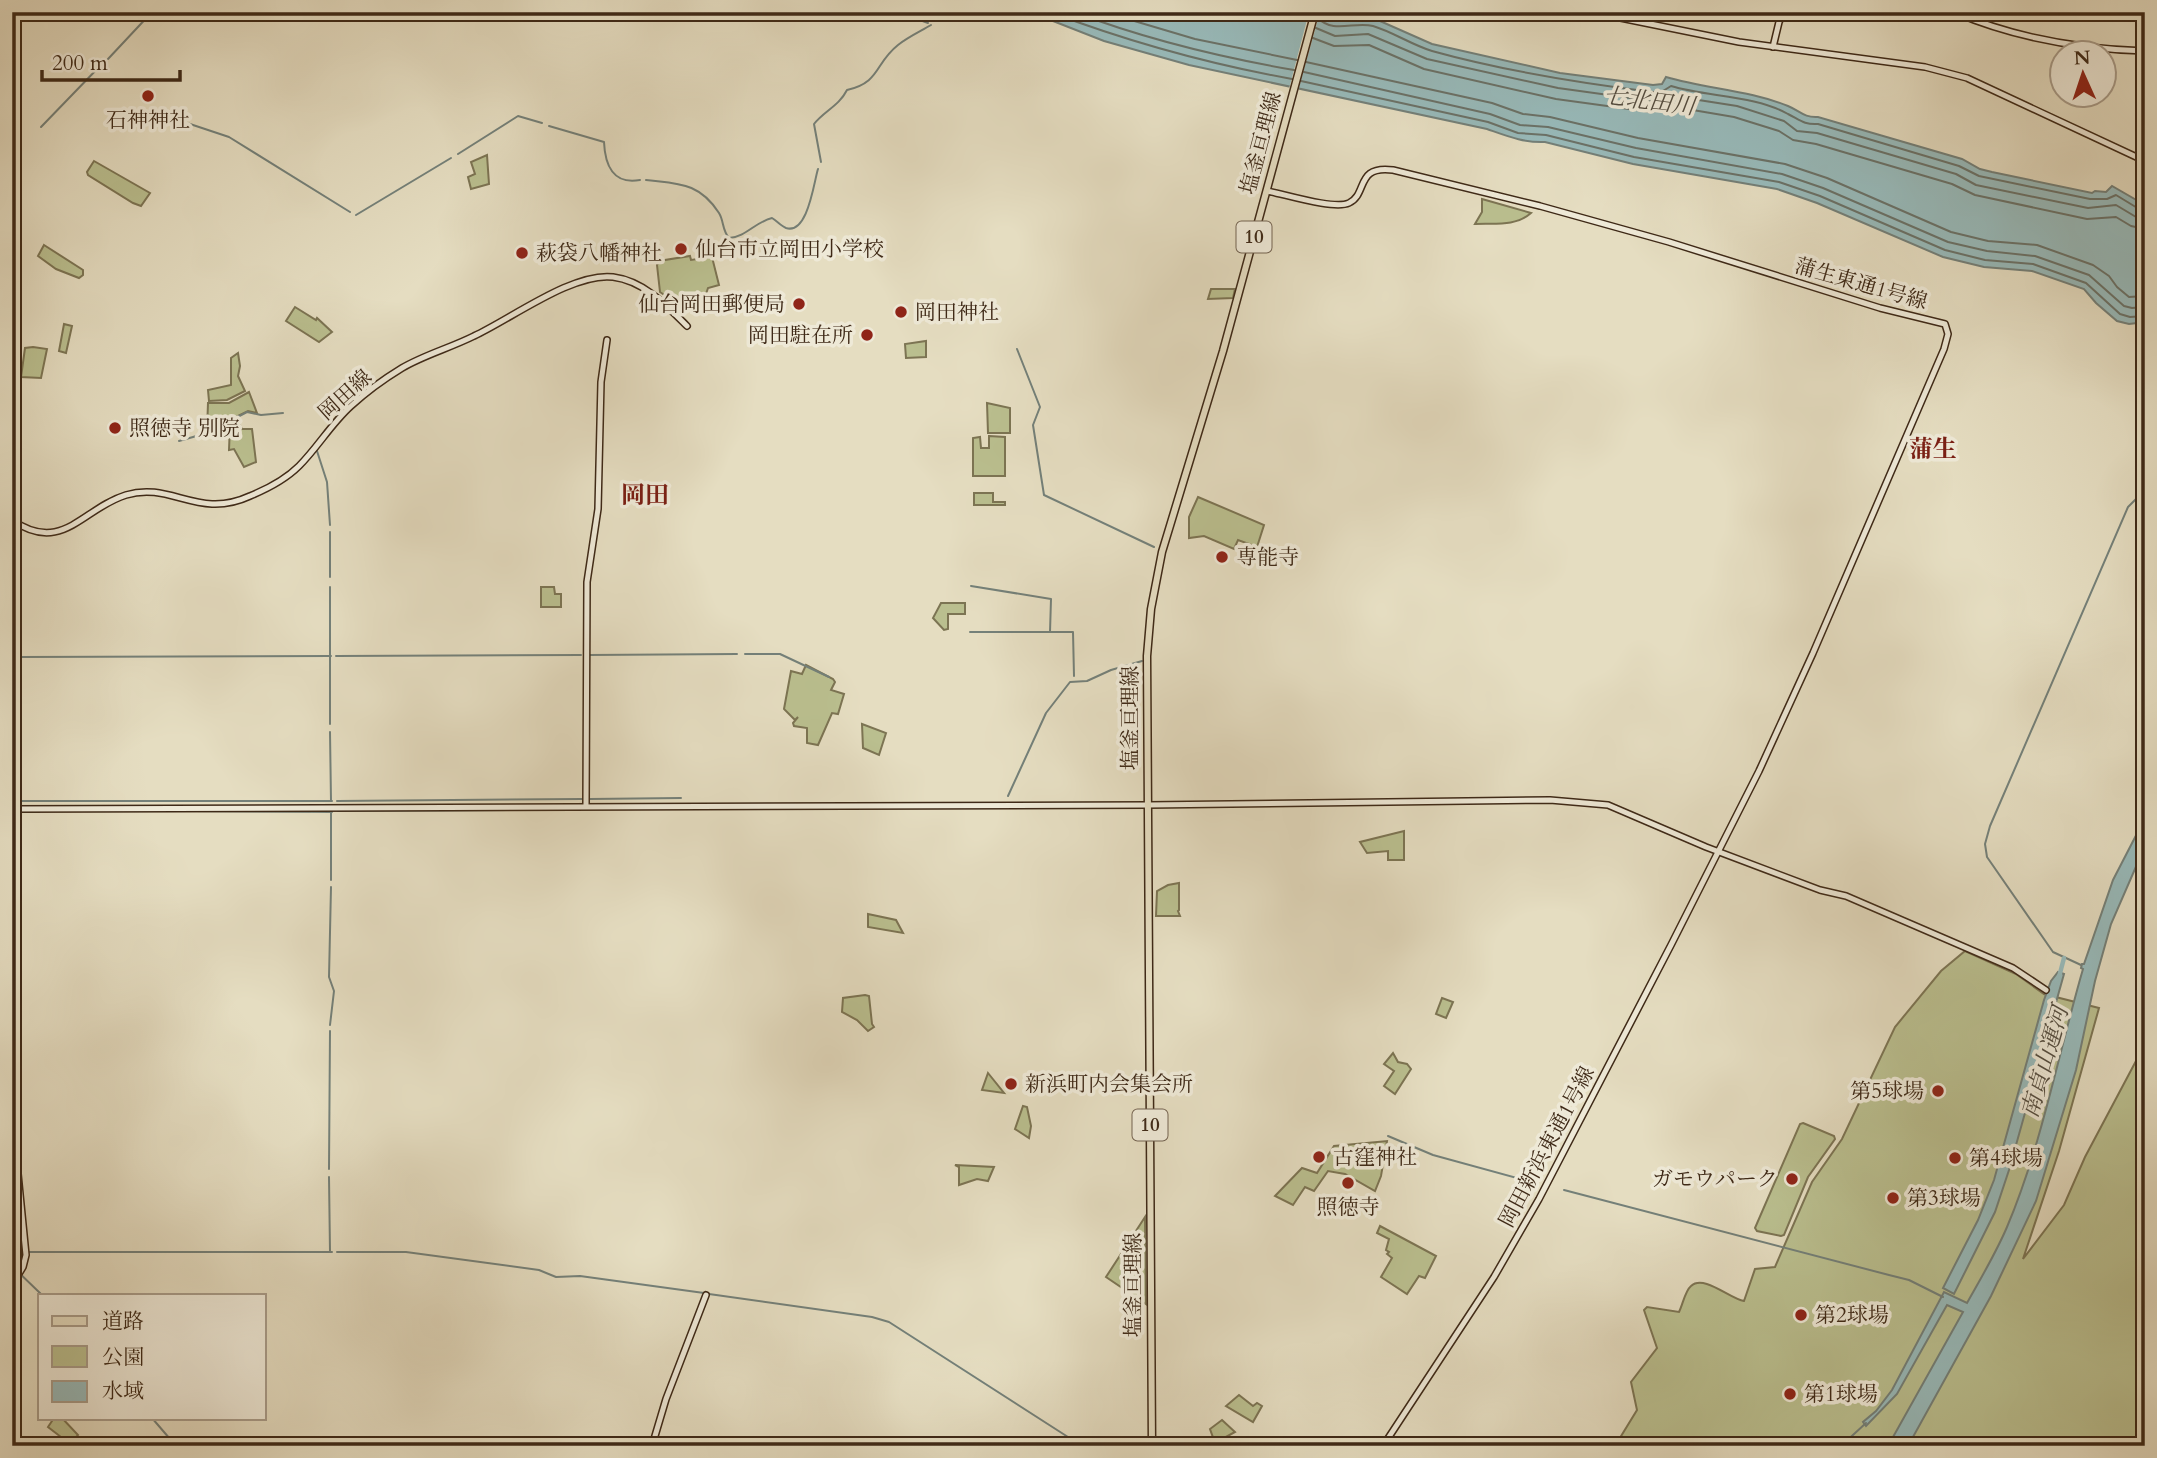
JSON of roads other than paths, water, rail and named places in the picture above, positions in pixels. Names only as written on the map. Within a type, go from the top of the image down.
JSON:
[{"type":"main road","name":"塩釜亘理線","points":[[1152,1446],[1147,656],[1151,609],[1156,577],[1223,351],[1315,12]]},
{"type":"street","points":[[1591,12],[1703,36],[1925,66],[1952,73],[2028,105],[2145,161]]},
{"type":"street","points":[[1773,47],[1784,12]]},
{"type":"street","points":[[1954,12],[2002,30],[2054,42],[2090,48],[2145,51]]},
{"type":"street","name":"蒲生東通1号線","points":[[1267,191],[1332,204],[1348,204],[1355,198],[1367,175],[1384,169],[1393,170],[1541,206],[1880,308],[1945,324],[1948,334],[1944,349],[1856,556],[1759,771],[1718,852]]},
{"type":"street","name":"岡田線","points":[[12,520],[37,533],[55,533],[74,525],[110,501],[142,492],[156,492],[211,506],[232,503],[251,496],[285,478],[299,466],[350,406],[393,374],[420,359],[474,337],[579,282],[608,276],[633,282],[655,296],[687,326]]},
{"type":"street","points":[[586,806],[587,582],[598,509],[601,382],[607,340]]},
{"type":"street","points":[[12,1285],[20,1272],[26,1253],[18,1174],[15,808],[1148,805],[1494,799],[1588,802],[1627,812],[1718,852],[1821,890],[1846,896],[2013,968],[2046,990]]},
{"type":"street","name":"岡田新浜東通1号線","points":[[1383,1446],[1494,1277],[1539,1199],[1718,852]]},
{"type":"street","points":[[652,1446],[666,1399],[706,1296]]},
{"type":"water","name":"七北田川","points":[[1030,12],[1300,12],[1323,14],[1336,20],[1346,17],[1360,20],[1366,17],[1432,44],[1560,73],[1653,85],[1662,84],[1666,77],[1758,96],[1806,115],[1962,159],[1992,172],[2092,193],[2106,192],[2112,186],[2145,205],[2145,322],[2129,324],[2117,321],[2084,289],[2032,271],[1984,267],[1943,257],[1817,203],[1777,189],[1633,164],[1487,129],[1189,65],[1104,41]]},
{"type":"water","points":[[2145,818],[2145,846],[2111,924],[2095,981],[2076,1070],[2036,1201],[1991,1296],[1908,1446],[1888,1446],[1963,1312],[1947,1305],[1897,1394],[1866,1426],[1863,1422],[1876,1411],[1892,1390],[1944,1292],[1967,1303],[2003,1237],[2040,1132],[2083,969],[2082,964],[2113,880]]},
{"type":"water","points":[[2058,972],[2064,974],[2009,1170],[1995,1212],[1954,1294],[1943,1288],[1978,1220],[1994,1180],[2044,1000],[2051,981]]},
{"type":"waterway","points":[[108,59],[152,12]]},
{"type":"waterway","points":[[898,12],[928,23]]},
{"type":"waterway","points":[[821,162],[814,124],[847,90],[858,87],[872,77],[898,45],[931,25]]},
{"type":"waterway","points":[[41,127],[100,66]]},
{"type":"waterway","points":[[458,154],[518,116],[542,123]]},
{"type":"waterway","points":[[187,123],[229,137],[350,212]]},
{"type":"waterway","points":[[549,126],[604,142],[606,158],[612,172],[623,179],[640,180]]},
{"type":"waterway","points":[[356,215],[451,158]]},
{"type":"waterway","points":[[646,180],[687,186],[704,195],[719,213],[729,238],[772,218],[786,228],[794,228],[805,216],[818,169]]},
{"type":"waterway","points":[[1017,349],[1040,407],[1033,425],[1044,495],[1154,547]]},
{"type":"waterway","points":[[179,441],[207,433],[247,412],[261,415],[283,413]]},
{"type":"waterway","points":[[317,451],[327,482],[330,525]]},
{"type":"waterway","points":[[2081,965],[2053,952],[1987,857],[1985,844],[1990,826],[2128,507],[2145,493]]},
{"type":"waterway","points":[[330,532],[330,577]]},
{"type":"waterway","points":[[971,586],[1051,599],[1050,632],[1073,632],[1074,676]]},
{"type":"waterway","points":[[330,587],[330,724]]},
{"type":"waterway","points":[[970,632],[1050,632]]},
{"type":"waterway","points":[[589,655],[737,654]]},
{"type":"waterway","points":[[745,654],[780,654],[829,677]]},
{"type":"waterway","points":[[336,656],[581,655]]},
{"type":"waterway","points":[[19,657],[331,656]]},
{"type":"waterway","points":[[1008,796],[1046,713],[1070,682],[1087,681],[1111,670],[1142,661]]},
{"type":"waterway","points":[[330,732],[331,801]]},
{"type":"waterway","points":[[590,799],[681,798]]},
{"type":"waterway","points":[[337,801],[582,799]]},
{"type":"waterway","points":[[19,801],[332,801]]},
{"type":"waterway","points":[[338,811],[529,810]]},
{"type":"waterway","points":[[195,811],[332,812]]},
{"type":"waterway","points":[[20,812],[39,812]]},
{"type":"waterway","points":[[331,813],[331,880]]},
{"type":"waterway","points":[[330,1025],[334,991],[329,977],[331,887]]},
{"type":"waterway","points":[[12,888],[13,1026]]},
{"type":"waterway","points":[[2059,977],[2064,958]]},
{"type":"waterway","points":[[329,1169],[330,1031]]},
{"type":"waterway","points":[[13,1032],[14,1170]]},
{"type":"waterway","points":[[1388,1136],[1433,1155],[1535,1183]]},
{"type":"waterway","points":[[12,1177],[22,1253]]},
{"type":"waterway","points":[[329,1177],[330,1252]]},
{"type":"waterway","points":[[1564,1190],[1909,1280],[1943,1297]]},
{"type":"waterway","points":[[28,1252],[332,1252]]},
{"type":"waterway","points":[[337,1252],[406,1252],[539,1270],[556,1277],[580,1276],[704,1293]]},
{"type":"waterway","points":[[12,1266],[41,1294]]},
{"type":"waterway","points":[[709,1294],[872,1317],[889,1322],[1082,1446]]},
{"type":"waterway","points":[[154,1420],[176,1446]]},
{"type":"waterway","points":[[1841,1446],[1866,1423]]},
{"type":"waterway","points":[[1699,1446],[1729,1439],[1758,1446]]},
{"type":"place","name":"石神神社","points":[[148,96]]},
{"type":"place","name":"仙台市立岡田小学校","points":[[681,249]]},
{"type":"place","name":"萩袋八幡神社","points":[[522,253]]},
{"type":"place","name":"仙台岡田郵便局","points":[[799,304]]},
{"type":"place","name":"岡田神社","points":[[901,312]]},
{"type":"place","name":"岡田駐在所","points":[[867,335]]},
{"type":"place","name":"照徳寺 別院","points":[[115,428]]},
{"type":"place","name":"専能寺","points":[[1222,557]]},
{"type":"place","name":"新浜町内会集会所","points":[[1011,1084]]},
{"type":"place","name":"第5球場","points":[[1938,1091]]},
{"type":"place","name":"古窪神社","points":[[1319,1157]]},
{"type":"place","name":"第4球場","points":[[1955,1158]]},
{"type":"place","name":"ガモウパーク","points":[[1792,1179]]},
{"type":"place","name":"照徳寺","points":[[1348,1183]]},
{"type":"place","name":"第3球場","points":[[1893,1198]]},
{"type":"place","name":"第2球場","points":[[1801,1315]]},
{"type":"place","name":"第1球場","points":[[1790,1394]]},
{"type":"district","name":"蒲生","points":[[1933,449]]},
{"type":"district","name":"岡田","points":[[645,495]]},
{"type":"water label","name":"南貞山運河","points":[[2045,1062]]}]
